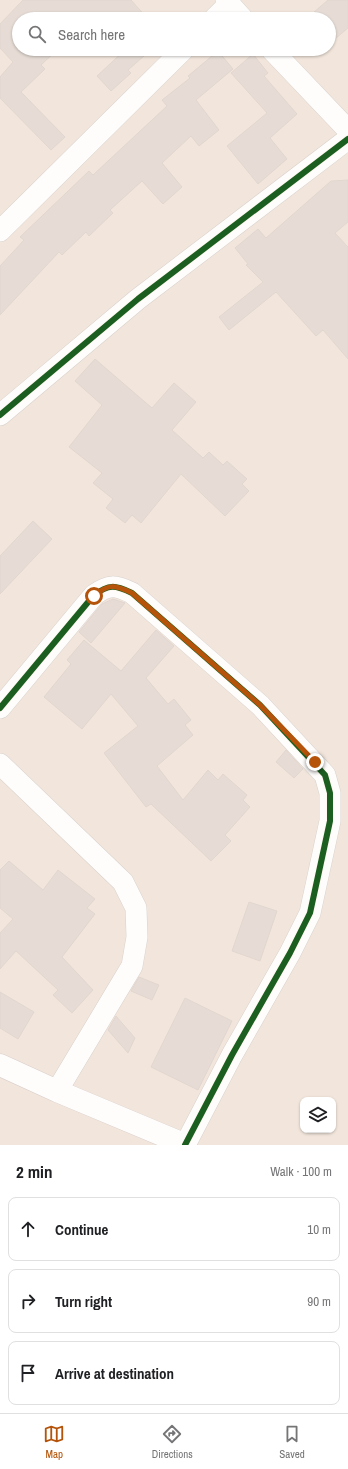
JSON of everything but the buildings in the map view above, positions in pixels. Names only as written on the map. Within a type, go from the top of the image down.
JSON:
[{"type":"street","points":[[0,231],[177,56]]},
{"type":"street","points":[[279,56],[348,130]]},
{"type":"street","points":[[0,415],[138,299],[348,139]]},
{"type":"street","points":[[0,708],[94,596],[105,587],[118,587],[132,593],[260,705],[325,775],[330,793],[330,821],[310,914],[290,953],[232,1054],[185,1145],[56,1091],[0,1065]]},
{"type":"street","points":[[0,764],[123,882],[136,908],[137,937],[132,966],[56,1091]]},
{"type":"shaded area","points":[[0,0],[348,0],[348,1145],[0,1145]]},
{"type":"cycle path","points":[[0,415],[138,299],[348,139]]},
{"type":"cycle path","points":[[0,708],[94,595],[108,587],[121,588],[132,593],[260,705],[325,775],[330,793],[330,821],[310,913],[290,953],[232,1055],[185,1145]]},
{"type":"route","points":[[94,596],[105,587],[118,587],[132,593],[260,705],[315,762]]}]
